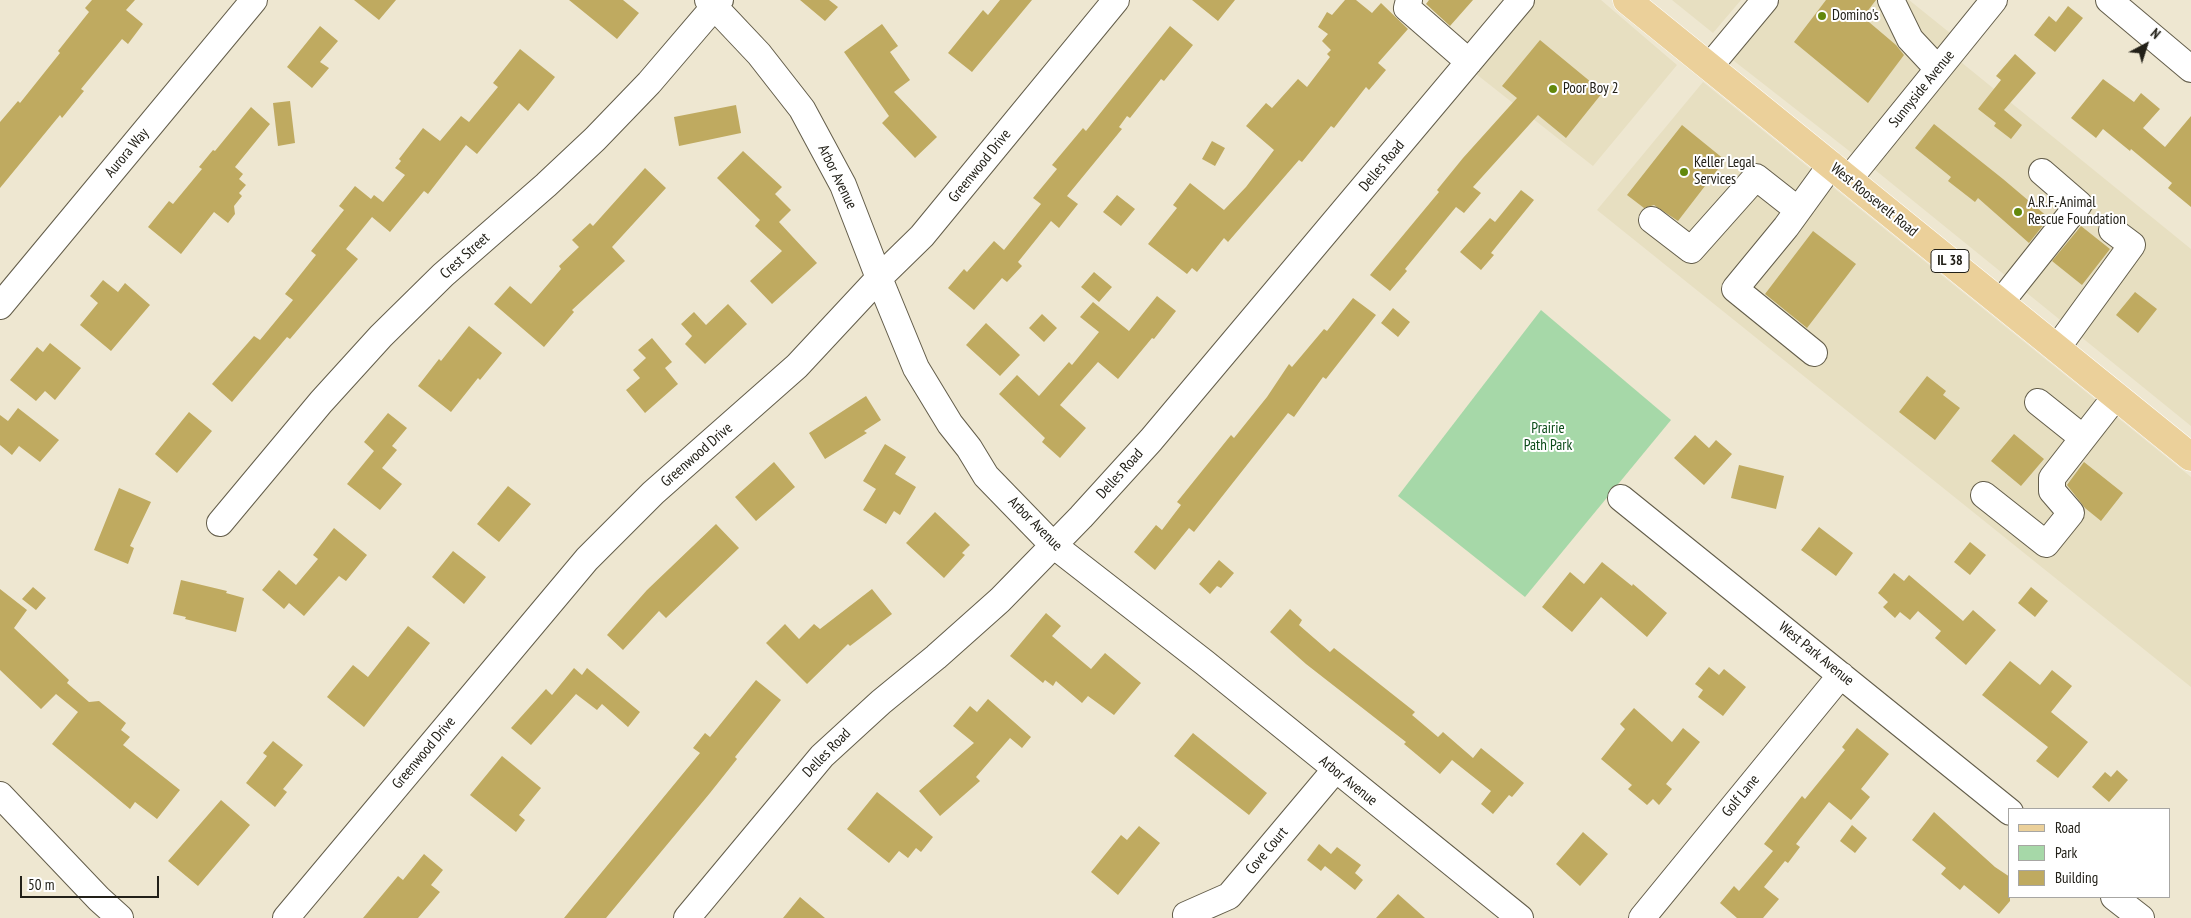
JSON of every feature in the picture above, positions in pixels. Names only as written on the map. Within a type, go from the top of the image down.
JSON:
[{"type":"main road","name":"West Roosevelt Road","points":[[1634,2],[1840,172],[2191,456]]},
{"type":"street","name":"Aurora Way","points":[[0,306],[254,0]]},
{"type":"street","name":"Greenwood Drive","points":[[286,918],[587,559],[653,493],[797,366],[879,278],[922,236],[1116,0]]},
{"type":"street","points":[[1409,0],[1407,8],[1469,62]]},
{"type":"street","name":"Delles Road","points":[[687,918],[822,756],[881,702],[973,626],[1052,544],[1081,517],[1212,369],[1521,0]]},
{"type":"street","points":[[1710,66],[1765,0]]},
{"type":"street","points":[[1891,0],[1910,39],[1938,69]]},
{"type":"street","name":"Sunnyside Avenue","points":[[1814,353],[1735,289],[1798,210],[1840,172],[1938,69],[1994,0]]},
{"type":"street","points":[[2108,0],[2191,69]]},
{"type":"street","name":"Arbor Avenue","points":[[715,2],[802,109],[843,185],[916,368],[950,424],[969,448],[986,476],[1052,544],[1205,664],[1520,918]]},
{"type":"street","name":"Crest Street","points":[[220,523],[321,402],[381,336],[443,274],[595,138],[649,83],[715,2]]},
{"type":"street","points":[[2001,302],[2079,204],[2042,172]]},
{"type":"street","points":[[1652,220],[1691,250],[1756,177],[1798,210]]},
{"type":"street","points":[[2057,348],[2132,246],[2112,230]]},
{"type":"street","points":[[1984,495],[2046,544],[2071,513],[2052,490],[2052,478],[2116,396]]},
{"type":"street","points":[[2038,402],[2083,438]]},
{"type":"street","name":"West Park Avenue","points":[[1621,498],[2008,810]]},
{"type":"street","name":"Golf Lane","points":[[1642,918],[1841,675]]},
{"type":"street","name":"Cove Court","points":[[1186,915],[1229,896],[1335,770]]},
{"type":"street","points":[[0,795],[99,899],[120,918]]},
{"type":"street","points":[[2115,898],[2140,918]]},
{"type":"shaded area","points":[[1506,0],[1601,0],[1677,65],[1593,166],[1457,59]]},
{"type":"shaded area","points":[[1672,0],[1741,0],[1713,33]]},
{"type":"shaded area","points":[[1773,0],[1909,0],[1955,37],[1857,157],[1729,57]]},
{"type":"shaded area","points":[[1956,58],[2191,249],[2191,426],[1869,165]]},
{"type":"shaded area","points":[[1703,82],[2191,477],[2191,687],[1597,210]]},
{"type":"green space","name":"Prairie Path Park","points":[[1541,310],[1671,420],[1525,597],[1398,496]]},
{"type":"building","points":[[92,0],[135,0],[126,10],[143,24],[128,44],[122,39],[81,89],[84,91],[62,118],[60,115],[0,188],[0,122],[18,101],[20,103],[60,53],[58,51],[89,12],[85,8]]},
{"type":"building","points":[[354,0],[396,0],[379,20]]},
{"type":"building","points":[[569,0],[623,0],[639,13],[617,39]]},
{"type":"building","points":[[800,0],[829,0],[838,7],[825,21]]},
{"type":"building","points":[[1000,0],[1032,0],[972,72],[948,53],[983,10],[988,15]]},
{"type":"building","points":[[1192,0],[1235,0],[1218,21]]},
{"type":"building","points":[[1345,0],[1356,0],[1372,13],[1381,3],[1408,29],[1378,63],[1386,70],[1369,90],[1366,87],[1334,128],[1331,126],[1302,162],[1299,160],[1228,242],[1224,238],[1197,272],[1192,268],[1187,274],[1148,244],[1177,208],[1173,205],[1190,183],[1224,210],[1246,187],[1274,150],[1246,126],[1266,103],[1272,108],[1298,79],[1307,87],[1330,57],[1327,54],[1331,50],[1322,41],[1328,34],[1318,27],[1327,12],[1332,15]]},
{"type":"building","points":[[1429,0],[1473,0],[1450,26],[1426,4]]},
{"type":"building","points":[[1826,0],[1876,0],[1863,17],[1896,45],[1904,55],[1868,103],[1794,42]]},
{"type":"building","points":[[2068,6],[2083,18],[2055,52],[2034,35],[2049,16],[2056,22]]},
{"type":"building","points":[[882,24],[898,46],[890,52],[910,80],[894,92],[937,137],[915,158],[882,123],[889,116],[844,52]]},
{"type":"building","points":[[320,26],[338,41],[320,62],[329,68],[312,88],[287,67]]},
{"type":"building","points":[[1170,26],[1193,45],[1164,81],[1161,79],[1130,118],[1127,116],[1119,127],[1122,129],[1067,196],[1078,204],[1059,228],[1051,221],[1018,262],[1022,266],[1007,282],[1002,278],[974,310],[948,288],[964,269],[967,272],[994,241],[1004,250],[1041,204],[1033,198],[1057,169],[1052,165],[1083,128],[1086,131]]},
{"type":"building","points":[[1540,40],[1603,92],[1566,138],[1538,115],[1473,187],[1481,193],[1464,213],[1456,207],[1405,269],[1407,271],[1390,291],[1370,275],[1439,192],[1437,190],[1463,158],[1517,98],[1502,86]]},
{"type":"building","points":[[520,49],[555,77],[528,111],[519,103],[477,154],[466,145],[428,194],[424,191],[390,232],[372,217],[346,249],[358,259],[290,339],[287,337],[232,402],[212,384],[254,336],[260,340],[293,300],[285,294],[316,255],[311,251],[344,210],[339,206],[355,186],[371,199],[374,195],[383,202],[405,175],[395,168],[401,161],[399,159],[423,128],[440,141],[461,116],[469,122],[498,87],[493,83]]},
{"type":"building","points":[[2015,54],[2036,73],[2004,110],[2022,125],[2011,139],[1994,126],[1996,123],[1978,109],[2001,80],[1996,76]]},
{"type":"building","points":[[2103,79],[2134,102],[2141,93],[2160,109],[2143,128],[2165,147],[2191,116],[2191,207],[2168,188],[2172,183],[2131,149],[2130,151],[2103,129],[2096,138],[2071,118]]},
{"type":"building","points":[[290,101],[295,143],[278,146],[273,103]]},
{"type":"building","points":[[736,105],[741,133],[679,146],[674,117]]},
{"type":"building","points":[[251,107],[270,124],[235,167],[243,174],[239,179],[246,185],[239,193],[242,196],[234,206],[235,214],[228,223],[214,212],[181,254],[148,227],[169,201],[173,204],[202,169],[199,167],[213,150],[215,151]]},
{"type":"building","points":[[1934,124],[2049,218],[2029,243],[1978,198],[1975,202],[1948,181],[1951,177],[1915,148]]},
{"type":"building","points":[[1682,125],[1725,160],[1678,221],[1654,205],[1644,208],[1627,195]]},
{"type":"building","points":[[1212,141],[1225,148],[1215,166],[1202,159]]},
{"type":"building","points":[[743,151],[782,187],[775,194],[791,210],[779,222],[817,263],[772,304],[750,281],[782,251],[755,226],[760,220],[717,178]]},
{"type":"building","points":[[645,168],[666,188],[612,247],[625,261],[572,310],[574,312],[544,347],[494,304],[510,286],[531,304],[561,269],[559,266],[579,247],[572,240],[590,223],[593,226]]},
{"type":"building","points":[[1521,190],[1534,200],[1491,253],[1494,255],[1481,270],[1460,252],[1490,218],[1495,222]]},
{"type":"building","points":[[1117,195],[1135,209],[1121,226],[1103,212]]},
{"type":"building","points":[[2081,226],[2110,249],[2082,285],[2052,261]]},
{"type":"building","points":[[1813,231],[1856,264],[1807,328],[1765,294]]},
{"type":"building","points":[[1094,272],[1112,287],[1099,302],[1081,287]]},
{"type":"building","points":[[103,280],[118,292],[125,283],[150,305],[111,351],[80,325],[98,303],[90,296]]},
{"type":"building","points":[[2135,292],[2157,309],[2138,333],[2116,315]]},
{"type":"building","points":[[1157,296],[1176,311],[1154,339],[1152,338],[1118,379],[1098,362],[1060,405],[1086,428],[1060,458],[1042,442],[1045,438],[999,394],[1017,375],[1039,396],[1069,362],[1072,365],[1099,332],[1080,317],[1093,302],[1129,331]]},
{"type":"building","points":[[1353,298],[1376,315],[1326,379],[1323,377],[1294,417],[1288,413],[1194,532],[1189,528],[1155,570],[1134,552],[1156,525],[1162,530],[1181,505],[1177,502],[1231,435],[1234,438],[1267,397],[1289,364],[1292,367],[1324,329],[1327,331]]},
{"type":"building","points":[[728,304],[747,324],[705,364],[685,344],[692,336],[681,324],[694,312],[706,325]]},
{"type":"building","points":[[1393,308],[1410,322],[1398,337],[1381,323]]},
{"type":"building","points":[[1042,314],[1057,328],[1044,342],[1029,328]]},
{"type":"building","points":[[986,323],[1020,355],[1000,376],[966,345]]},
{"type":"building","points":[[469,326],[502,353],[480,380],[478,378],[451,412],[418,386]]},
{"type":"building","points":[[652,338],[672,362],[665,368],[678,384],[645,413],[626,390],[640,378],[633,370],[646,358],[638,350]]},
{"type":"building","points":[[50,343],[81,368],[55,400],[45,391],[36,401],[10,380],[37,347],[43,352]]},
{"type":"building","points":[[1927,376],[1946,391],[1943,395],[1960,408],[1935,440],[1899,412]]},
{"type":"building","points":[[866,396],[881,420],[864,431],[867,433],[825,459],[809,433]]},
{"type":"building","points":[[18,408],[59,440],[40,462],[19,446],[12,455],[0,445],[0,415],[8,421]]},
{"type":"building","points":[[189,412],[212,431],[177,473],[155,454]]},
{"type":"building","points":[[388,413],[407,428],[392,446],[397,450],[382,468],[402,484],[380,510],[347,484],[374,451],[364,442]]},
{"type":"building","points":[[2014,434],[2044,459],[2021,486],[1991,461]]},
{"type":"building","points":[[1695,435],[1709,448],[1716,440],[1732,454],[1704,485],[1674,458]]},
{"type":"building","points":[[885,444],[906,457],[895,474],[916,487],[900,515],[894,511],[886,524],[863,510],[876,489],[863,481]]},
{"type":"building","points":[[774,462],[795,487],[756,521],[735,497]]},
{"type":"building","points":[[2084,462],[2123,493],[2101,521],[2085,508],[2067,485]]},
{"type":"building","points":[[1739,465],[1784,476],[1776,509],[1731,498]]},
{"type":"building","points":[[508,486],[531,504],[499,542],[477,524]]},
{"type":"building","points":[[119,488],[151,502],[130,546],[134,548],[128,564],[94,550]]},
{"type":"building","points":[[935,512],[970,545],[962,553],[965,555],[944,578],[906,543]]},
{"type":"building","points":[[716,524],[739,548],[666,618],[659,611],[623,650],[607,635],[647,590]]},
{"type":"building","points":[[1819,527],[1853,553],[1836,576],[1801,550]]},
{"type":"building","points":[[334,528],[367,555],[346,581],[339,576],[304,616],[289,603],[284,609],[262,590],[279,570],[296,585],[318,559],[313,555]]},
{"type":"building","points":[[1970,542],[1986,555],[1970,575],[1954,562]]},
{"type":"building","points":[[453,551],[486,577],[464,604],[432,577]]},
{"type":"building","points":[[1219,560],[1234,573],[1221,588],[1217,586],[1210,594],[1199,584]]},
{"type":"building","points":[[1602,562],[1632,586],[1633,584],[1667,613],[1647,637],[1601,597],[1572,632],[1542,607],[1570,572],[1584,584]]},
{"type":"building","points":[[1894,573],[1904,581],[1909,575],[1963,621],[1973,610],[1996,630],[1966,665],[1935,638],[1941,631],[1918,611],[1910,620],[1900,612],[1895,618],[1883,607],[1888,602],[1878,593]]},
{"type":"building","points":[[181,580],[227,591],[226,593],[244,598],[236,632],[185,619],[186,617],[173,614]]},
{"type":"building","points":[[33,587],[46,598],[36,610],[22,599]]},
{"type":"building","points":[[2031,587],[2048,601],[2035,617],[2018,603]]},
{"type":"building","points":[[0,589],[27,610],[14,628],[69,680],[67,683],[89,702],[99,701],[126,723],[121,730],[130,737],[123,745],[180,790],[157,819],[135,802],[130,809],[52,744],[78,712],[56,694],[41,709],[0,670]]},
{"type":"building","points":[[872,589],[892,614],[850,646],[848,644],[807,684],[766,643],[785,624],[799,639],[814,624],[820,629]]},
{"type":"building","points":[[1290,609],[1302,620],[1299,625],[1330,652],[1334,648],[1415,712],[1412,715],[1438,737],[1443,732],[1473,758],[1481,748],[1524,783],[1512,797],[1509,795],[1493,814],[1481,804],[1491,791],[1452,760],[1440,774],[1404,744],[1406,742],[1306,664],[1270,632]]},
{"type":"building","points":[[1046,613],[1061,626],[1052,636],[1091,669],[1105,653],[1141,683],[1114,715],[1088,696],[1082,703],[1056,681],[1053,686],[1045,680],[1043,683],[1010,656]]},
{"type":"building","points":[[408,626],[430,643],[364,727],[327,697],[353,665],[368,677]]},
{"type":"building","points":[[2010,661],[2040,685],[2052,670],[2072,686],[2051,712],[2088,742],[2058,778],[2036,761],[2048,747],[1982,695]]},
{"type":"building","points":[[1709,667],[1719,675],[1724,669],[1746,687],[1723,716],[1698,697],[1703,690],[1695,684]]},
{"type":"building","points":[[574,668],[582,675],[587,668],[640,712],[628,727],[602,704],[597,710],[576,694],[531,745],[511,728],[546,689],[552,695]]},
{"type":"building","points":[[756,680],[781,700],[735,757],[737,759],[710,793],[606,918],[564,918],[700,753],[693,748],[705,733],[710,737]]},
{"type":"building","points":[[988,699],[1031,737],[1022,748],[1010,738],[976,777],[980,781],[940,816],[919,791],[974,743],[953,726],[970,706],[977,712]]},
{"type":"building","points":[[1634,708],[1672,742],[1683,728],[1700,742],[1666,784],[1672,789],[1659,805],[1653,799],[1647,805],[1628,789],[1632,785],[1601,759],[1625,729],[1620,724]]},
{"type":"building","points":[[1857,728],[1889,754],[1861,789],[1870,797],[1851,820],[1829,802],[1796,844],[1800,847],[1788,863],[1785,861],[1764,887],[1779,899],[1763,918],[1737,918],[1720,903],[1734,886],[1739,891],[1773,851],[1764,844],[1802,796],[1805,799],[1845,750],[1842,747]]},
{"type":"building","points":[[1193,733],[1267,793],[1249,815],[1174,756]]},
{"type":"building","points":[[273,741],[303,765],[283,789],[287,792],[275,807],[246,783],[267,756],[263,753]]},
{"type":"building","points":[[502,756],[541,788],[519,815],[525,820],[516,832],[470,795]]},
{"type":"building","points":[[2117,770],[2128,780],[2109,802],[2092,787],[2105,772],[2111,777]]},
{"type":"building","points":[[877,792],[933,837],[921,852],[916,848],[908,858],[899,851],[889,863],[847,829]]},
{"type":"building","points":[[221,800],[250,825],[198,886],[168,861]]},
{"type":"building","points":[[1934,812],[1995,867],[2008,876],[2008,898],[2010,898],[2010,901],[1999,914],[1964,885],[1960,890],[1941,874],[1946,868],[1912,840]]},
{"type":"building","points":[[1852,825],[1867,838],[1855,853],[1840,841]]},
{"type":"building","points":[[1139,826],[1160,843],[1118,895],[1091,872],[1121,835],[1127,840]]},
{"type":"building","points":[[1583,832],[1608,854],[1580,886],[1556,864]]},
{"type":"building","points":[[1319,844],[1331,854],[1337,847],[1361,865],[1355,873],[1363,880],[1355,890],[1325,866],[1321,871],[1307,860]]},
{"type":"building","points":[[424,854],[443,870],[431,885],[440,892],[418,918],[363,918],[398,876],[403,880]]},
{"type":"building","points":[[1398,894],[1425,918],[1376,918]]},
{"type":"building","points":[[800,897],[825,918],[783,918]]},
{"type":"place","name":"Domino's","points":[[1822,16]]},
{"type":"place","name":"Poor Boy 2","points":[[1553,89]]},
{"type":"place","name":"Keller Legal Services","points":[[1684,172]]},
{"type":"place","name":"A.R.F.-Animal Rescue Foundation","points":[[2018,212]]}]
